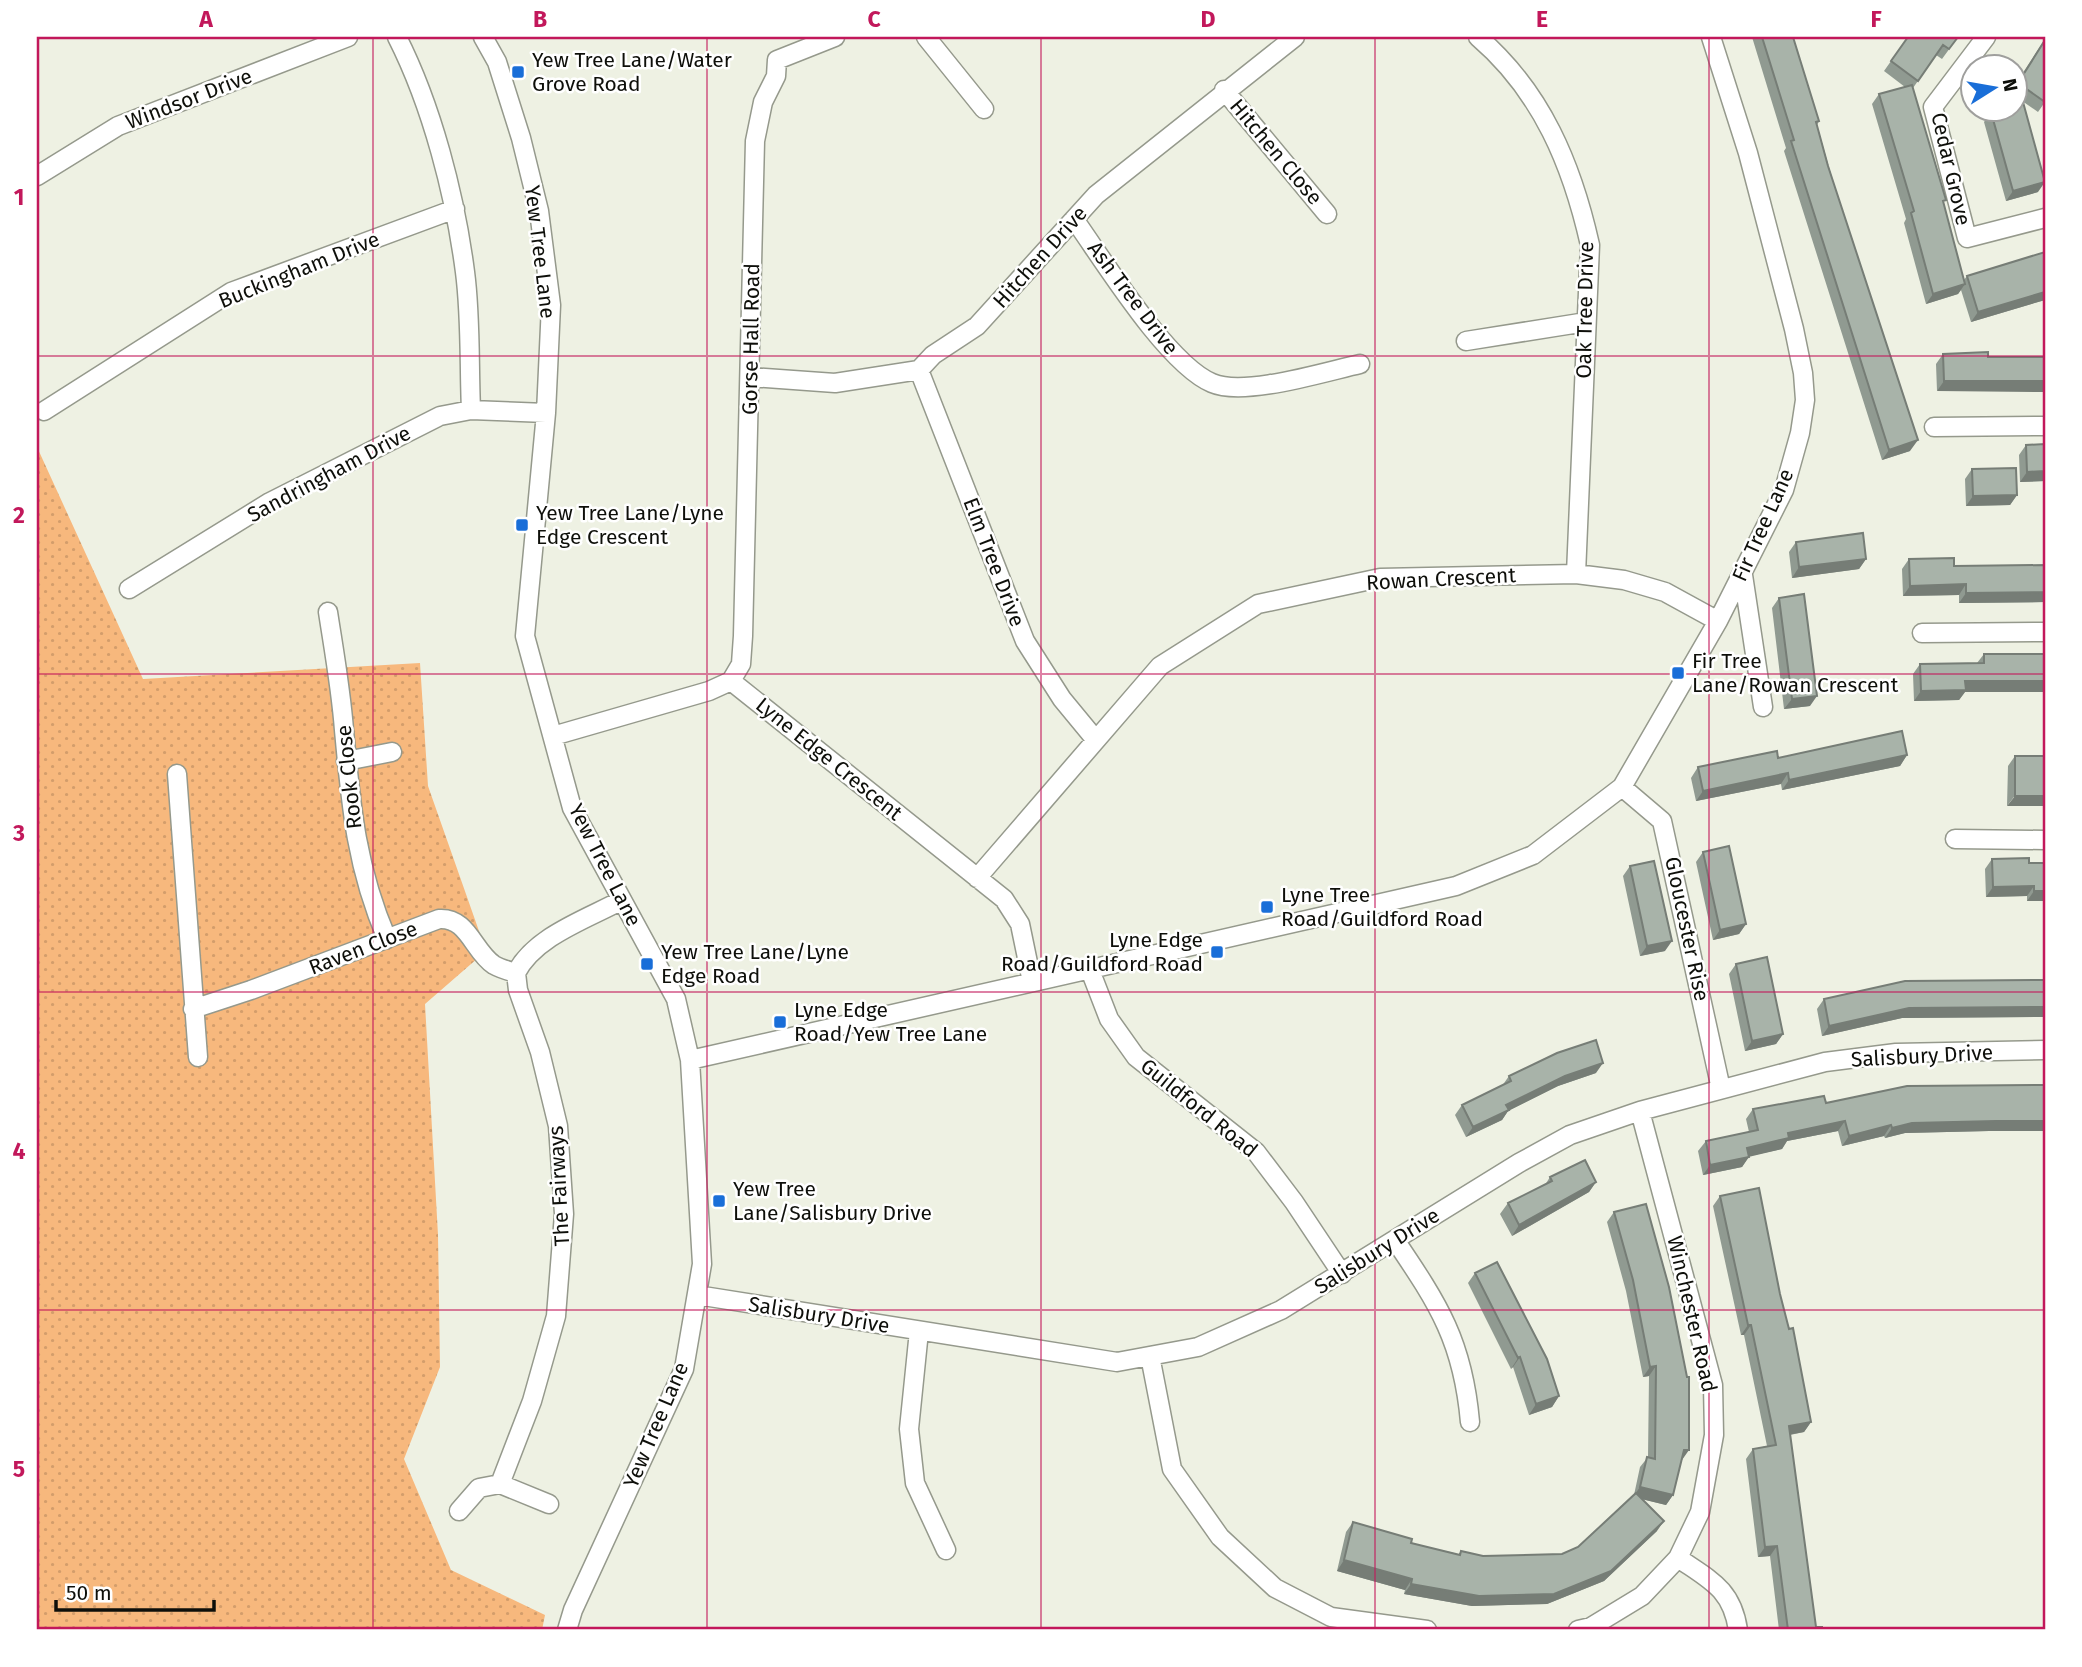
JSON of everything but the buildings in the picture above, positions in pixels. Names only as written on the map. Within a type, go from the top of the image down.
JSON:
[{"type":"street","name":"Windsor Drive","points":[[37,176],[118,126],[348,37]]},
{"type":"street","points":[[397,37],[414,71],[455,209],[465,274],[471,410]]},
{"type":"street","name":"Yew Tree Lane","points":[[484,37],[497,62],[521,138],[539,211],[551,305],[546,414],[525,636],[572,808],[676,999],[690,1060],[702,1264],[684,1369],[573,1610],[567,1630]]},
{"type":"street","name":"Gorse Hall Road","points":[[731,681],[741,664],[743,636],[755,141],[763,102],[776,76],[777,60],[835,37]]},
{"type":"street","points":[[926,37],[984,109]]},
{"type":"street","name":"Hitchen Drive","points":[[919,370],[933,355],[977,326],[1096,195],[1224,90],[1294,37]]},
{"type":"street","name":"Oak Tree Drive","points":[[1478,37],[1538,105],[1561,148],[1578,192],[1590,245],[1576,573]]},
{"type":"street","name":"Fir Tree Lane","points":[[1622,787],[1718,621],[1784,490],[1800,433],[1805,400],[1794,329],[1748,153],[1711,37]]},
{"type":"street","name":"Cedar Grove","points":[[1986,37],[1933,107],[1968,238],[2045,218]]},
{"type":"street","name":"Hitchen Close","points":[[1224,90],[1327,214]]},
{"type":"street","name":"Buckingham Drive","points":[[44,411],[231,292],[455,209]]},
{"type":"street","name":"Ash Tree Drive","points":[[1074,219],[1173,355],[1212,383],[1252,387],[1360,364]]},
{"type":"street","points":[[1466,341],[1586,322]]},
{"type":"street","points":[[750,377],[835,383],[919,370]]},
{"type":"street","name":"Elm Tree Drive","points":[[919,370],[1025,641],[1062,699],[1095,739]]},
{"type":"street","name":"Sandringham Drive","points":[[129,589],[270,502],[440,416],[471,410],[546,414]]},
{"type":"street","points":[[1934,426],[2045,426]]},
{"type":"street","name":"Rowan Crescent","points":[[977,878],[1160,666],[1258,604],[1380,578],[1576,573],[1624,580],[1665,592],[1718,621]]},
{"type":"street","points":[[1743,575],[1763,707]]},
{"type":"street","name":"Rook Close","points":[[328,612],[351,814],[370,896],[387,939]]},
{"type":"street","points":[[1922,633],[2045,632]]},
{"type":"street","points":[[552,736],[709,691],[731,681]]},
{"type":"street","name":"Lyne Edge Crescent","points":[[731,681],[977,878],[1014,912],[1024,936],[1032,982]]},
{"type":"street","points":[[346,761],[392,752]]},
{"type":"street","points":[[177,774],[198,1057]]},
{"type":"street","points":[[690,1060],[1457,886],[1533,855],[1622,787]]},
{"type":"street","name":"Gloucester Rise","points":[[1622,787],[1662,821],[1721,1089]]},
{"type":"street","points":[[1955,839],[2045,840]]},
{"type":"street","points":[[516,973],[521,964],[542,944],[622,900]]},
{"type":"street","name":"Raven Close","points":[[193,1009],[439,919],[450,918],[461,925],[494,965],[516,973]]},
{"type":"street","name":"Guildford Road","points":[[1090,970],[1109,1019],[1136,1057],[1256,1152],[1294,1202],[1342,1274]]},
{"type":"street","name":"The Fairways","points":[[500,1484],[532,1401],[556,1316],[564,1227],[558,1126],[540,1052],[518,990],[516,973]]},
{"type":"street","name":"Salisbury Drive","points":[[697,1295],[1117,1362],[1198,1347],[1281,1310],[1570,1135],[1640,1111],[1825,1062],[1896,1053],[2045,1050]]},
{"type":"street","name":"Winchester Road","points":[[1578,1630],[1591,1627],[1642,1597],[1678,1558],[1700,1512],[1714,1436],[1713,1385],[1640,1111]]},
{"type":"street","points":[[1395,1240],[1448,1324],[1467,1384],[1470,1422]]},
{"type":"street","points":[[919,1331],[909,1429],[915,1482],[946,1550]]},
{"type":"street","points":[[1150,1356],[1172,1469],[1220,1537],[1275,1588],[1331,1616],[1427,1630]]},
{"type":"street","points":[[459,1511],[479,1488],[500,1484],[549,1504]]},
{"type":"street","points":[[1678,1558],[1722,1588],[1735,1611],[1738,1630]]},
{"type":"shaded area","points":[[37,447],[143,679],[420,663],[428,786],[486,951],[425,1004],[438,1235],[440,1367],[404,1459],[451,1570],[545,1615],[542,1630],[37,1630]]},
{"type":"place","name":"Yew Tree Lane/Water Grove Road","points":[[518,72]]},
{"type":"place","name":"Yew Tree Lane/Lyne Edge Crescent","points":[[522,525]]},
{"type":"place","name":"Fir Tree Lane/Rowan Crescent","points":[[1678,673]]},
{"type":"place","name":"Lyne Tree Road/Guildford Road","points":[[1267,907]]},
{"type":"place","name":"Lyne Edge Road/Guildford Road","points":[[1217,952]]},
{"type":"place","name":"Yew Tree Lane/Lyne Edge Road","points":[[647,964]]},
{"type":"place","name":"Lyne Edge Road/Yew Tree Lane","points":[[780,1022]]},
{"type":"place","name":"Yew Tree Lane/Salisbury Drive","points":[[719,1201]]}]
